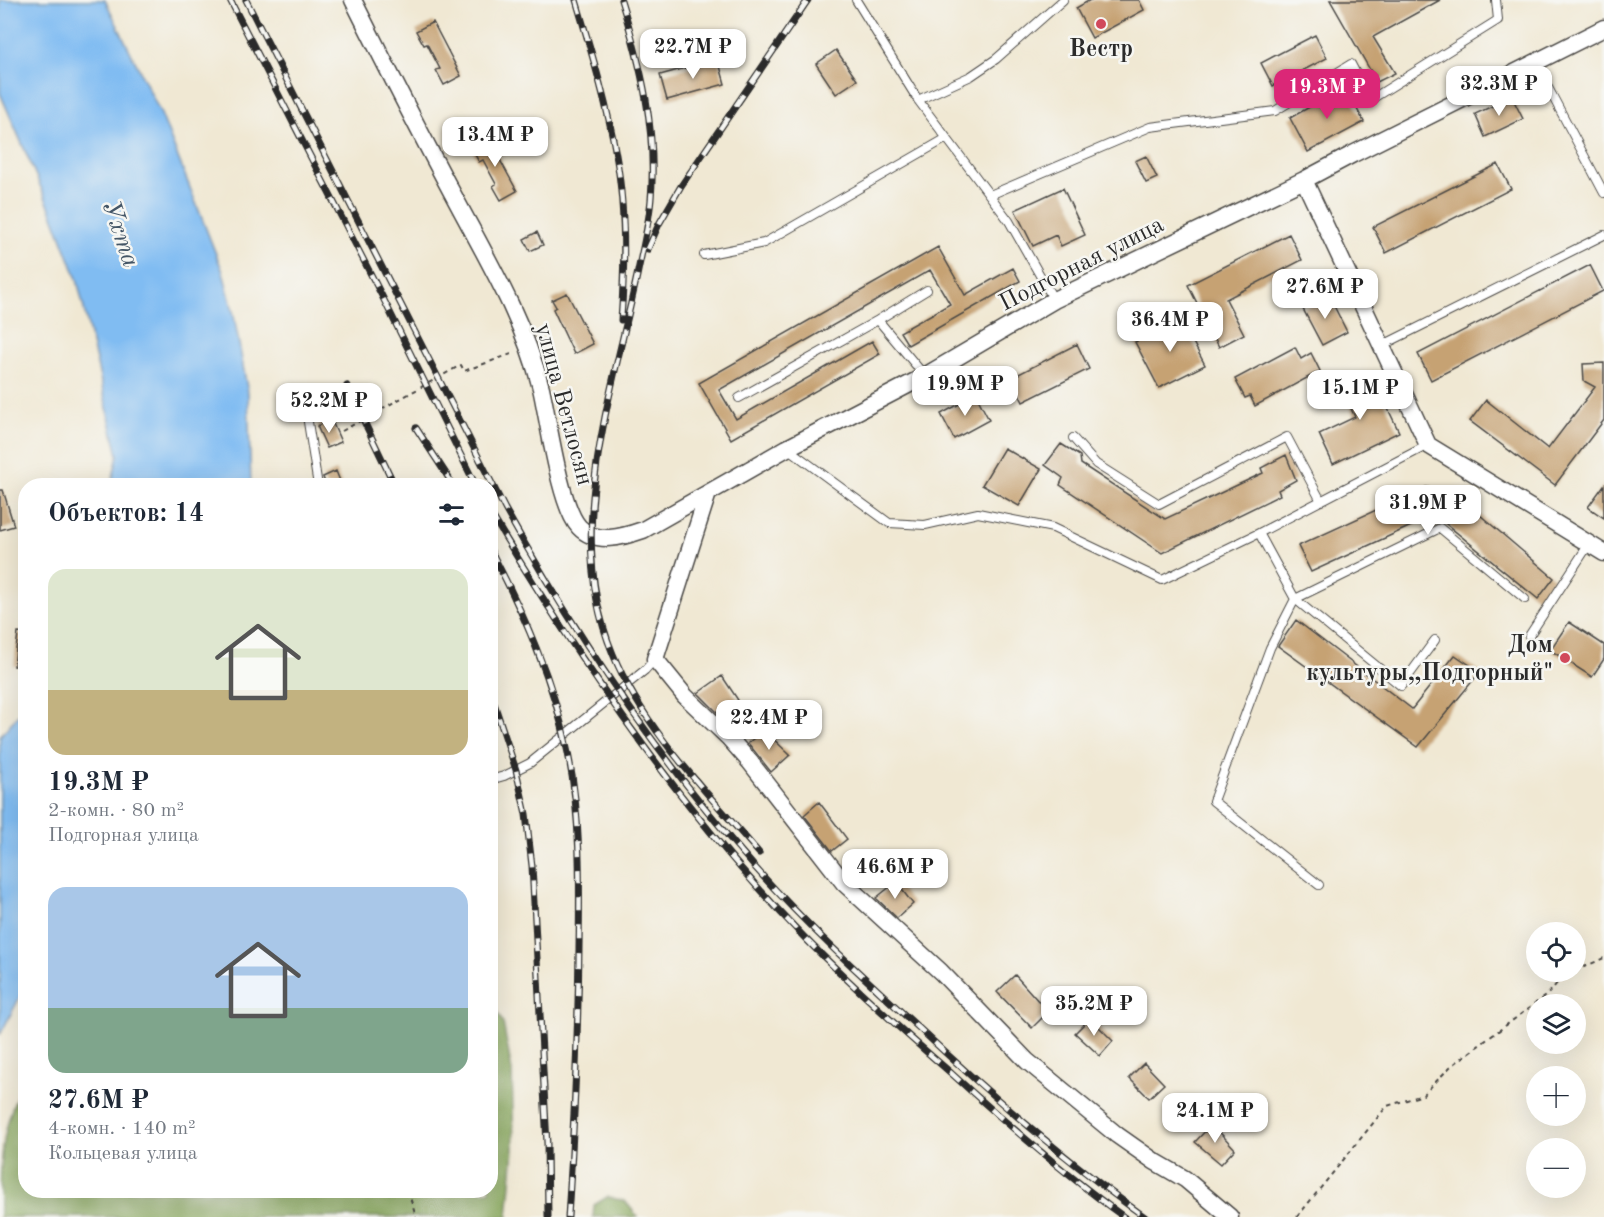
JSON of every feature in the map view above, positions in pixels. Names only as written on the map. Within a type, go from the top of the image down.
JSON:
[{"type":"street","name":"улица Ветлосян","points":[[353,0],[503,289],[529,349],[568,507],[575,521],[584,531]]},
{"type":"street","name":"Подгорная улица","points":[[584,531],[607,539],[633,534],[786,448],[925,376],[1054,300],[1304,180],[1604,28]]},
{"type":"street","points":[[1304,180],[1428,445],[1604,553]]},
{"type":"street","points":[[708,493],[655,659],[685,696],[729,738],[750,762],[844,883],[941,972],[1027,1061],[1117,1135],[1185,1179],[1230,1217]]},
{"type":"lane","points":[[856,0],[918,100],[945,139],[990,195],[1023,243],[1054,300]]},
{"type":"lane","points":[[918,100],[971,76],[996,59],[1063,0]]},
{"type":"lane","points":[[990,195],[1150,127],[1275,111],[1351,64],[1370,100],[1498,21],[1496,0]]},
{"type":"lane","points":[[1535,63],[1604,193]]},
{"type":"lane","points":[[704,255],[764,243],[945,139]]},
{"type":"lane","points":[[1381,346],[1604,235]]},
{"type":"lane","points":[[739,398],[927,290]]},
{"type":"lane","points":[[878,320],[925,376]]},
{"type":"lane","points":[[308,422],[317,478]]},
{"type":"lane","points":[[1073,438],[1096,464],[1159,504],[1287,437],[1321,501]]},
{"type":"lane","points":[[786,448],[889,523],[925,525],[978,513],[1053,528],[1162,580],[1258,534],[1428,445]]},
{"type":"lane","points":[[1319,885],[1213,801],[1270,648],[1295,599],[1440,528],[1525,598]]},
{"type":"lane","points":[[1258,534],[1295,599],[1401,686],[1435,640]]},
{"type":"lane","points":[[1529,636],[1589,544]]},
{"type":"lane","points":[[498,778],[530,763],[645,670],[655,659]]},
{"type":"path","points":[[342,431],[461,365],[464,370],[529,349]]},
{"type":"path","points":[[1586,966],[1604,958]]},
{"type":"path","points":[[1298,1217],[1387,1106],[1424,1095],[1450,1067],[1548,994],[1558,982]]},
{"type":"path","points":[[410,1198],[416,1217]]},
{"type":"green space","points":[[498,1014],[503,1023],[512,1071],[514,1149],[508,1217],[0,1217],[3,1146],[18,1095],[18,1198],[498,1198]]},
{"type":"green space","points":[[607,1197],[625,1201],[638,1217],[593,1217],[594,1205]]},
{"type":"water","name":"Ухта","points":[[0,0],[105,0],[161,114],[223,272],[233,311],[248,393],[251,478],[113,478],[118,455],[77,279],[52,213],[0,93]]},
{"type":"water","points":[[18,715],[18,1000],[0,1035],[0,736]]},
{"type":"building","name":"Вестр","points":[[1090,0],[1139,0],[1144,10],[1092,38],[1076,8]]},
{"type":"building","points":[[1330,0],[1440,0],[1373,37],[1395,73],[1377,82]]},
{"type":"building","points":[[433,22],[461,76],[444,85],[436,70],[440,69],[427,44],[424,45],[416,31]]},
{"type":"building","points":[[1315,35],[1327,58],[1273,86],[1261,63]]},
{"type":"building","points":[[836,50],[857,80],[836,94],[816,64]]},
{"type":"building","points":[[718,59],[725,84],[667,100],[660,75]]},
{"type":"building","points":[[1345,87],[1364,122],[1308,152],[1290,118]]},
{"type":"building","points":[[1512,97],[1523,119],[1485,137],[1475,114]]},
{"type":"building","points":[[488,138],[517,191],[501,200],[493,186],[496,184],[483,160],[479,162],[471,147]]},
{"type":"building","points":[[1146,156],[1157,178],[1146,183],[1135,161]]},
{"type":"building","points":[[1498,164],[1511,189],[1386,253],[1373,227]]},
{"type":"building","points":[[1063,188],[1085,235],[1061,246],[1056,235],[1033,246],[1015,210]]},
{"type":"building","points":[[537,232],[543,245],[530,251],[524,239]]},
{"type":"building","points":[[1289,234],[1302,260],[1226,299],[1244,334],[1219,347],[1188,285]]},
{"type":"building","points":[[938,247],[965,295],[1013,268],[1020,281],[908,345],[900,332],[950,304],[930,270],[719,390],[736,419],[872,341],[880,354],[731,439],[699,383]]},
{"type":"building","points":[[1590,265],[1603,291],[1431,380],[1418,354]]},
{"type":"building","points":[[567,293],[593,344],[574,354],[553,309],[556,307],[552,300]]},
{"type":"building","points":[[1329,296],[1347,332],[1322,345],[1303,309]]},
{"type":"building","points":[[1180,318],[1205,365],[1159,388],[1135,342]]},
{"type":"building","points":[[1077,344],[1089,369],[1023,402],[1011,378]]},
{"type":"building","points":[[1295,347],[1301,359],[1311,353],[1320,371],[1255,406],[1250,396],[1245,398],[1235,379]]},
{"type":"building","points":[[1604,363],[1604,420],[1555,485],[1470,421],[1486,400],[1548,449],[1595,387],[1584,381],[1583,364]]},
{"type":"building","points":[[1371,373],[1399,432],[1333,464],[1319,434],[1355,417],[1341,387]]},
{"type":"building","points":[[976,395],[989,420],[954,439],[941,414]]},
{"type":"building","points":[[331,419],[341,442],[327,448],[317,426]]},
{"type":"building","points":[[1061,444],[1080,456],[1081,464],[1165,519],[1263,473],[1261,468],[1286,455],[1296,480],[1278,490],[1280,495],[1162,553],[1060,485],[1063,478],[1045,465]]},
{"type":"building","points":[[1004,448],[1041,469],[1019,506],[982,485]]},
{"type":"building","points":[[336,471],[339,478],[323,478]]},
{"type":"building","points":[[1604,485],[1604,518],[1588,507]]},
{"type":"building","points":[[1426,487],[1453,492],[1554,578],[1538,599],[1435,515],[1311,572],[1298,546]]},
{"type":"building","points":[[0,490],[3,490],[14,526],[0,530]]},
{"type":"building","points":[[1296,620],[1412,709],[1455,655],[1480,672],[1418,747],[1278,646]]},
{"type":"building","points":[[1569,622],[1604,645],[1604,659],[1592,677],[1550,650]]},
{"type":"building","points":[[18,633],[18,666],[14,666]]},
{"type":"building","points":[[722,676],[738,700],[720,715],[698,693]]},
{"type":"building","points":[[764,730],[790,755],[771,772],[748,743]]},
{"type":"building","points":[[819,802],[847,839],[832,851],[804,815]]},
{"type":"building","points":[[896,882],[913,904],[897,918],[876,898]]},
{"type":"building","points":[[1015,975],[1048,1012],[1032,1028],[997,992]]},
{"type":"building","points":[[1090,1018],[1113,1041],[1100,1056],[1075,1033]]},
{"type":"building","points":[[1144,1063],[1164,1084],[1149,1098],[1129,1078]]},
{"type":"building","points":[[1212,1124],[1235,1149],[1221,1164],[1195,1142]]},
{"type":"railway","points":[[230,0],[382,296],[472,478]]},
{"type":"railway","points":[[246,0],[489,478]]},
{"type":"railway","points":[[576,0],[603,97],[622,196],[624,238],[621,320]]},
{"type":"railway","points":[[621,0],[646,98],[652,148],[652,173],[646,235],[597,462],[592,512],[592,560],[598,608],[613,654],[642,709],[678,759],[759,853]]},
{"type":"railway","points":[[648,249],[659,224],[681,186],[808,0]]},
{"type":"railway","points":[[347,386],[391,478]]},
{"type":"railway","points":[[416,428],[449,478]]},
{"type":"railway","points":[[498,495],[560,603],[620,694],[684,781],[753,865],[834,949],[946,1053],[1057,1150],[1145,1217]]},
{"type":"railway","points":[[498,525],[596,679],[674,787],[759,889],[821,954],[894,1023],[1036,1148],[1124,1217]]},
{"type":"railway","points":[[498,565],[526,623],[555,700],[568,753],[575,801],[579,875],[578,982],[568,1217]]},
{"type":"railway","points":[[498,715],[516,770],[526,814],[532,866],[547,1144],[548,1217]]},
{"type":"place","name":"Вестр","points":[[1101,24]]},
{"type":"place","name":"Дом культуры,,Подгорный\"","points":[[1565,658]]}]
